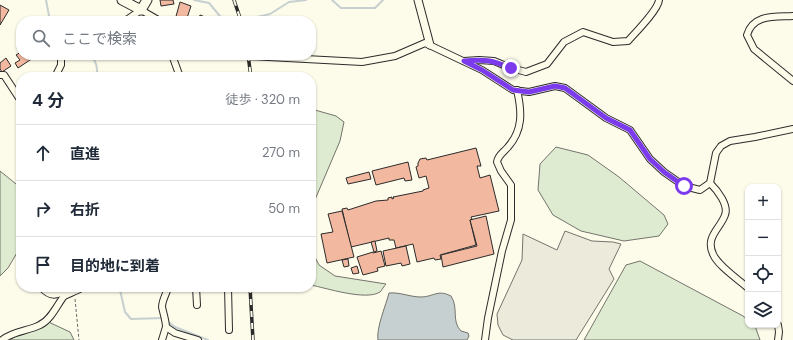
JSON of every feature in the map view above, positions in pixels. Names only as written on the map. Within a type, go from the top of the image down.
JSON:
[{"type":"main road","points":[[122,0],[141,10],[146,0]]},
{"type":"street","points":[[418,0],[430,45]]},
{"type":"street","points":[[464,61],[494,61],[526,72],[547,64],[564,42],[583,32],[613,42],[628,41],[648,17],[659,0]]},
{"type":"street","points":[[132,16],[141,10],[151,16]]},
{"type":"street","points":[[793,16],[757,20],[749,28],[747,35],[754,49],[793,81]]},
{"type":"street","points":[[316,60],[362,62],[395,56],[425,43],[482,70],[513,90],[529,92],[555,86],[565,88],[606,118],[630,130],[650,159],[664,172],[684,186],[700,190],[710,183],[716,152],[721,146],[730,141],[793,129]]},
{"type":"street","points":[[58,72],[61,65],[61,60]]},
{"type":"street","points":[[174,60],[178,72]]},
{"type":"street","points":[[0,75],[4,75],[16,93]]},
{"type":"street","points":[[485,340],[502,251],[511,220],[511,185],[501,171],[497,162],[498,157],[513,140],[520,125],[520,105],[517,90]]},
{"type":"street","points":[[710,183],[717,190],[725,205],[726,214],[712,235],[710,247],[713,256],[723,267],[745,285]]},
{"type":"street","points":[[46,292],[54,295],[62,295],[70,292]]},
{"type":"street","points":[[162,340],[166,326],[162,308],[166,292]]},
{"type":"street","points":[[196,292],[197,305]]},
{"type":"street","points":[[228,292],[229,330]]},
{"type":"street","points":[[2,340],[15,333],[41,325],[47,320],[62,295]]},
{"type":"street","points":[[166,326],[176,333],[198,340]]},
{"type":"street","points":[[778,328],[778,340]]},
{"type":"path","points":[[73,292],[79,340]]},
{"type":"green space","points":[[316,110],[336,116],[344,122],[340,141],[316,197]]},
{"type":"green space","points":[[556,147],[588,155],[619,177],[664,215],[668,224],[659,236],[624,241],[581,231],[553,215],[538,190],[540,164]]},
{"type":"green space","points":[[0,171],[16,184],[16,254],[8,268],[0,276]]},
{"type":"green space","points":[[316,259],[319,265],[335,276],[386,284],[380,292],[374,294],[356,295],[316,286]]},
{"type":"green space","points":[[640,261],[743,316],[745,318],[745,328],[756,328],[760,340],[584,340],[626,265]]},
{"type":"green space","points":[[42,319],[70,332],[74,340],[10,340]]},
{"type":"shaded area","points":[[565,231],[592,241],[621,244],[609,269],[614,279],[576,340],[513,340],[503,335],[498,325],[497,314],[522,260],[523,234],[557,250]]},
{"type":"shaded area","points":[[389,293],[425,297],[443,293],[451,296],[455,305],[456,323],[461,331],[468,333],[469,336],[467,340],[378,340],[380,323]]},
{"type":"building","points":[[160,0],[173,0],[174,4],[161,6]]},
{"type":"building","points":[[180,2],[191,6],[188,16],[176,16]]},
{"type":"building","points":[[0,5],[9,10],[0,25]]},
{"type":"building","points":[[6,58],[11,66],[2,72],[0,69],[0,63]]},
{"type":"building","points":[[20,60],[30,60],[18,68],[15,63]]},
{"type":"building","points":[[476,148],[481,166],[477,166],[480,178],[490,175],[499,211],[471,217],[472,219],[470,220],[476,245],[440,255],[441,259],[435,260],[434,258],[417,262],[413,244],[396,248],[394,240],[389,240],[389,238],[351,247],[342,209],[347,208],[348,210],[376,201],[388,200],[388,198],[392,197],[392,199],[394,198],[393,197],[423,191],[429,188],[426,176],[419,178],[416,167],[418,166],[420,159],[426,158],[427,160]]},
{"type":"building","points":[[408,162],[412,180],[405,181],[404,178],[376,185],[372,171]]},
{"type":"building","points":[[369,172],[371,179],[348,184],[346,178]]},
{"type":"building","points":[[342,211],[354,257],[327,263],[321,234],[333,232],[328,214]]},
{"type":"building","points":[[486,216],[494,254],[443,267],[441,255],[477,246],[470,220]]},
{"type":"building","points":[[375,241],[377,251],[374,252],[371,242]]},
{"type":"building","points":[[406,246],[410,264],[402,266],[401,263],[386,266],[383,251]]},
{"type":"building","points":[[381,251],[385,266],[377,268],[378,271],[363,275],[357,257]]},
{"type":"building","points":[[348,259],[349,266],[344,267],[342,260]]},
{"type":"building","points":[[357,266],[359,273],[353,274],[351,268]]},
{"type":"waterway","points":[[46,0],[49,16]]},
{"type":"waterway","points":[[194,0],[209,3],[220,16]]},
{"type":"waterway","points":[[262,16],[270,14],[289,2],[306,0]]},
{"type":"waterway","points":[[332,0],[341,8],[375,8],[383,0]]},
{"type":"waterway","points":[[94,60],[97,72]]},
{"type":"waterway","points":[[120,292],[125,312],[131,319],[163,318]]},
{"type":"waterway","points":[[166,320],[175,327],[208,340]]},
{"type":"railway","points":[[234,0],[239,16]]},
{"type":"railway","points":[[249,60],[250,72]]},
{"type":"railway","points":[[250,292],[253,340]]},
{"type":"route","points":[[511,68],[494,61],[464,61],[482,70],[513,90],[529,92],[555,86],[565,88],[606,118],[630,130],[650,159],[664,172],[684,186]]}]
